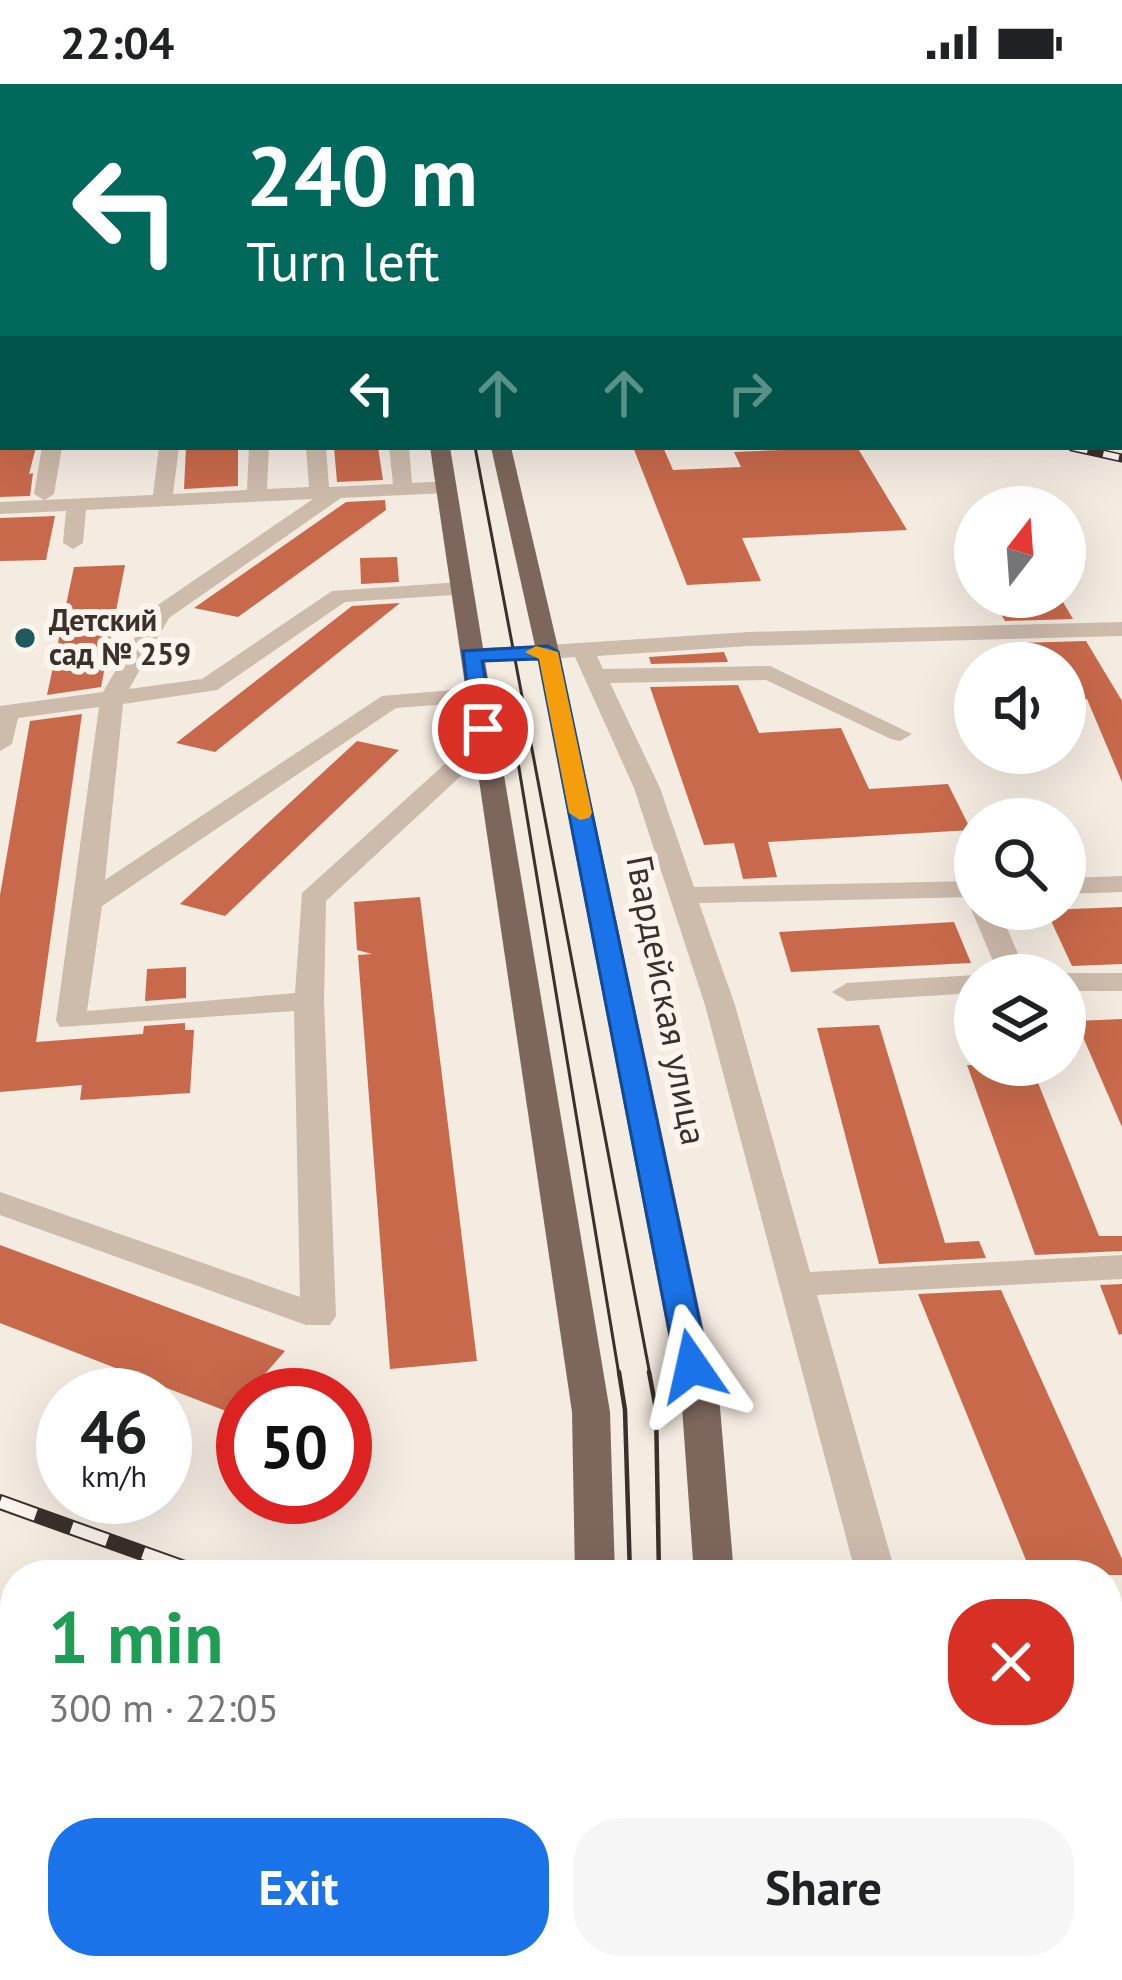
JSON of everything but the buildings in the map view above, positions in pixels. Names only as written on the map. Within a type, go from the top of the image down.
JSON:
[{"type":"main road","points":[[440,450],[591,1412],[595,1560]]},
{"type":"main road","name":"Гвардейская улица","points":[[502,450],[548,652],[700,1407],[713,1560]]},
{"type":"main road","points":[[470,655],[548,652]]},
{"type":"street","points":[[44,494],[51,450]]},
{"type":"street","points":[[163,499],[169,450]]},
{"type":"street","points":[[257,495],[259,450]]},
{"type":"street","points":[[317,450],[328,492]]},
{"type":"street","points":[[399,450],[403,489]]},
{"type":"street","points":[[0,508],[446,487]]},
{"type":"street","points":[[309,1000],[71,1021],[112,697],[160,614],[328,492]]},
{"type":"street","points":[[73,543],[77,503]]},
{"type":"street","points":[[0,744],[3,713],[209,685],[340,596],[461,590]]},
{"type":"street","points":[[590,663],[749,639],[1122,628]]},
{"type":"street","points":[[548,652],[590,663],[770,673],[900,734]]},
{"type":"street","points":[[590,663],[647,788],[720,1005],[872,1560]]},
{"type":"street","points":[[88,903],[391,701],[476,695]]},
{"type":"street","points":[[0,1203],[318,1316],[309,1000],[312,899],[455,768],[489,763]]},
{"type":"street","points":[[1086,885],[1122,884]]},
{"type":"street","points":[[683,895],[954,889]]},
{"type":"street","points":[[1086,982],[1122,982]]},
{"type":"street","points":[[847,992],[954,985]]},
{"type":"street","points":[[796,1284],[1122,1268]]},
{"type":"tram line","points":[[476,450],[650,1375]]},
{"type":"tram line","points":[[518,762],[619,1375]]},
{"type":"tram line","points":[[619,1372],[625,1410],[630,1560]]},
{"type":"tram line","points":[[649,1372],[656,1409],[659,1560]]},
{"type":"railway","points":[[1086,450],[1122,458]]},
{"type":"railway","points":[[0,1502],[162,1560]]},
{"type":"slow traffic","points":[[536,652],[548,652],[580,813]]},
{"type":"place","name":"Детский сад № 259","points":[[25,638]]},
{"type":"route","points":[[483,729],[470,655],[548,652],[692,1366]]}]
